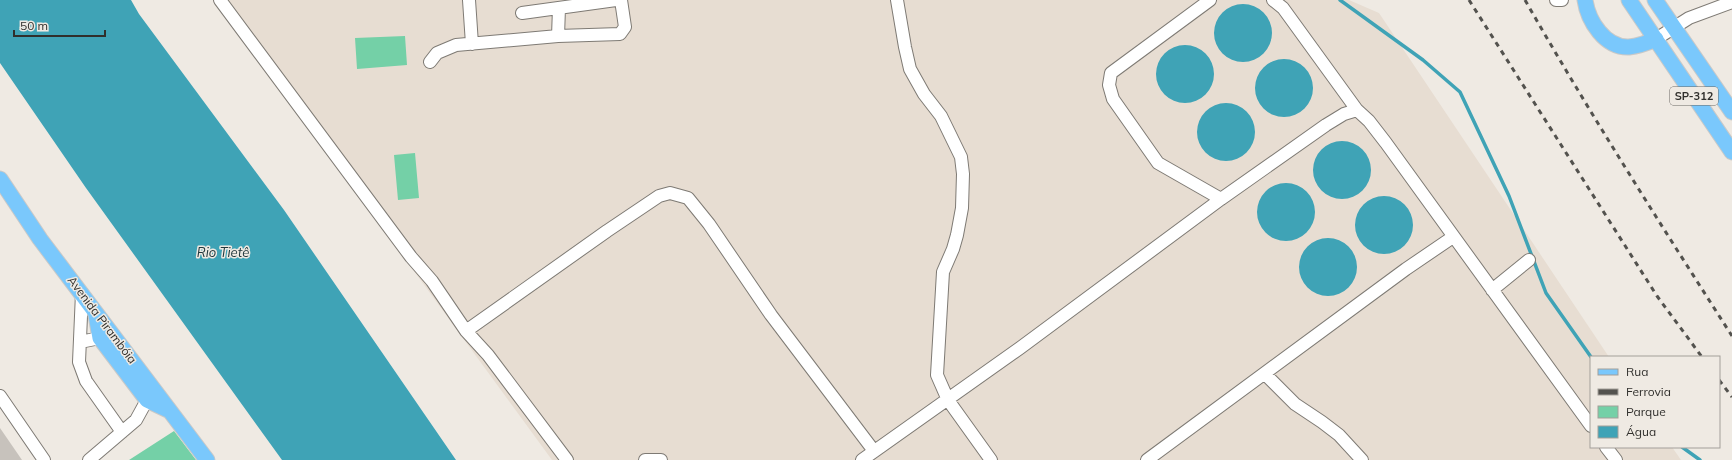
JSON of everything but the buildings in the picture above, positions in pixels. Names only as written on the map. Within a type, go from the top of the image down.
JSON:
[{"type":"main road","points":[[1585,0],[1591,19],[1602,34],[1615,45],[1628,47],[1640,45],[1656,39]]},
{"type":"main road","name":"SP-312","points":[[1628,0],[1732,152]]},
{"type":"main road","name":"SP-312","points":[[1655,0],[1732,112]]},
{"type":"main road","name":"Avenida Pirambóia","points":[[0,179],[40,239],[207,460]]},
{"type":"main road","points":[[95,311],[100,338],[147,400],[169,410]]},
{"type":"street","points":[[220,0],[411,257],[432,281],[466,331],[488,355],[567,460]]},
{"type":"street","points":[[469,0],[472,44]]},
{"type":"street","points":[[522,13],[616,0]]},
{"type":"street","points":[[430,62],[438,53],[456,45],[558,36],[620,34],[625,28],[621,0]]},
{"type":"street","points":[[897,0],[910,69],[924,94],[941,116],[961,157],[963,174],[962,208],[953,249],[943,272],[937,375],[948,400],[991,460]]},
{"type":"street","points":[[1210,0],[1111,73],[1109,85],[1113,99],[1158,163],[1221,200]]},
{"type":"street","points":[[1273,0],[1283,8],[1357,110],[1369,121],[1386,143],[1590,425]]},
{"type":"street","points":[[1556,0],[1562,0]]},
{"type":"street","points":[[1656,39],[1689,18],[1732,2]]},
{"type":"street","points":[[558,36],[559,8]]},
{"type":"street","points":[[862,460],[948,400],[1326,125],[1344,114],[1357,110]]},
{"type":"street","points":[[466,331],[659,196],[670,193],[688,198],[709,224],[771,315],[874,451]]},
{"type":"street","points":[[1148,460],[1406,269],[1453,237]]},
{"type":"street","points":[[1492,290],[1529,260]]},
{"type":"street","points":[[82,293],[79,362],[82,371],[122,432]]},
{"type":"street","points":[[80,342],[100,338]]},
{"type":"street","points":[[1265,374],[1295,404],[1339,435],[1362,460]]},
{"type":"street","points":[[0,396],[44,460]]},
{"type":"street","points":[[90,460],[136,420],[147,400]]},
{"type":"street","points":[[1607,448],[1616,460]]},
{"type":"street","points":[[645,460],[661,460]]},
{"type":"shaded area","points":[[216,0],[1349,0],[1379,13],[1608,356],[1590,356],[1590,448],[1673,448],[1681,460],[552,460]]},
{"type":"green space","points":[[405,36],[407,65],[357,69],[355,38]]},
{"type":"green space","points":[[415,153],[419,198],[398,200],[394,155]]},
{"type":"green space","points":[[174,431],[196,460],[129,460]]},
{"type":"water","name":"Rio Tietê","points":[[0,0],[131,0],[139,14],[284,210],[456,460],[282,460],[86,188],[0,63]]},
{"type":"water","points":[[1243,4],[1259,9],[1267,17],[1272,33],[1267,49],[1259,57],[1243,62],[1227,57],[1219,49],[1214,33],[1219,17],[1227,9]]},
{"type":"water","points":[[1185,45],[1201,50],[1209,58],[1214,74],[1209,90],[1201,98],[1185,103],[1169,98],[1161,90],[1156,74],[1161,58],[1169,50]]},
{"type":"water","points":[[1284,59],[1300,64],[1308,72],[1313,88],[1308,104],[1300,112],[1284,117],[1268,112],[1260,104],[1255,88],[1260,72],[1268,64]]},
{"type":"water","points":[[1226,103],[1242,108],[1250,116],[1255,132],[1250,148],[1242,156],[1226,161],[1210,156],[1202,148],[1197,132],[1202,116],[1210,108]]},
{"type":"water","points":[[1342,141],[1358,146],[1366,154],[1371,170],[1366,186],[1358,194],[1342,199],[1326,194],[1318,186],[1313,170],[1318,154],[1326,146]]},
{"type":"water","points":[[1286,183],[1302,188],[1310,196],[1315,212],[1310,228],[1302,236],[1286,241],[1270,236],[1262,228],[1257,212],[1262,196],[1270,188]]},
{"type":"water","points":[[1384,196],[1400,201],[1408,209],[1413,225],[1408,241],[1400,249],[1384,254],[1368,249],[1360,241],[1355,225],[1360,209],[1368,201]]},
{"type":"water","points":[[1328,238],[1344,243],[1352,251],[1357,267],[1352,283],[1344,291],[1328,296],[1312,291],[1304,283],[1299,267],[1304,251],[1312,243]]},
{"type":"waterway","points":[[1340,0],[1423,60],[1460,92],[1509,196],[1546,293],[1590,356]]},
{"type":"waterway","points":[[1683,448],[1700,460]]},
{"type":"railway","points":[[1469,0],[1657,296],[1701,356]]},
{"type":"railway","points":[[1525,0],[1600,127],[1732,336]]},
{"type":"railway","points":[[1720,381],[1732,397]]}]
